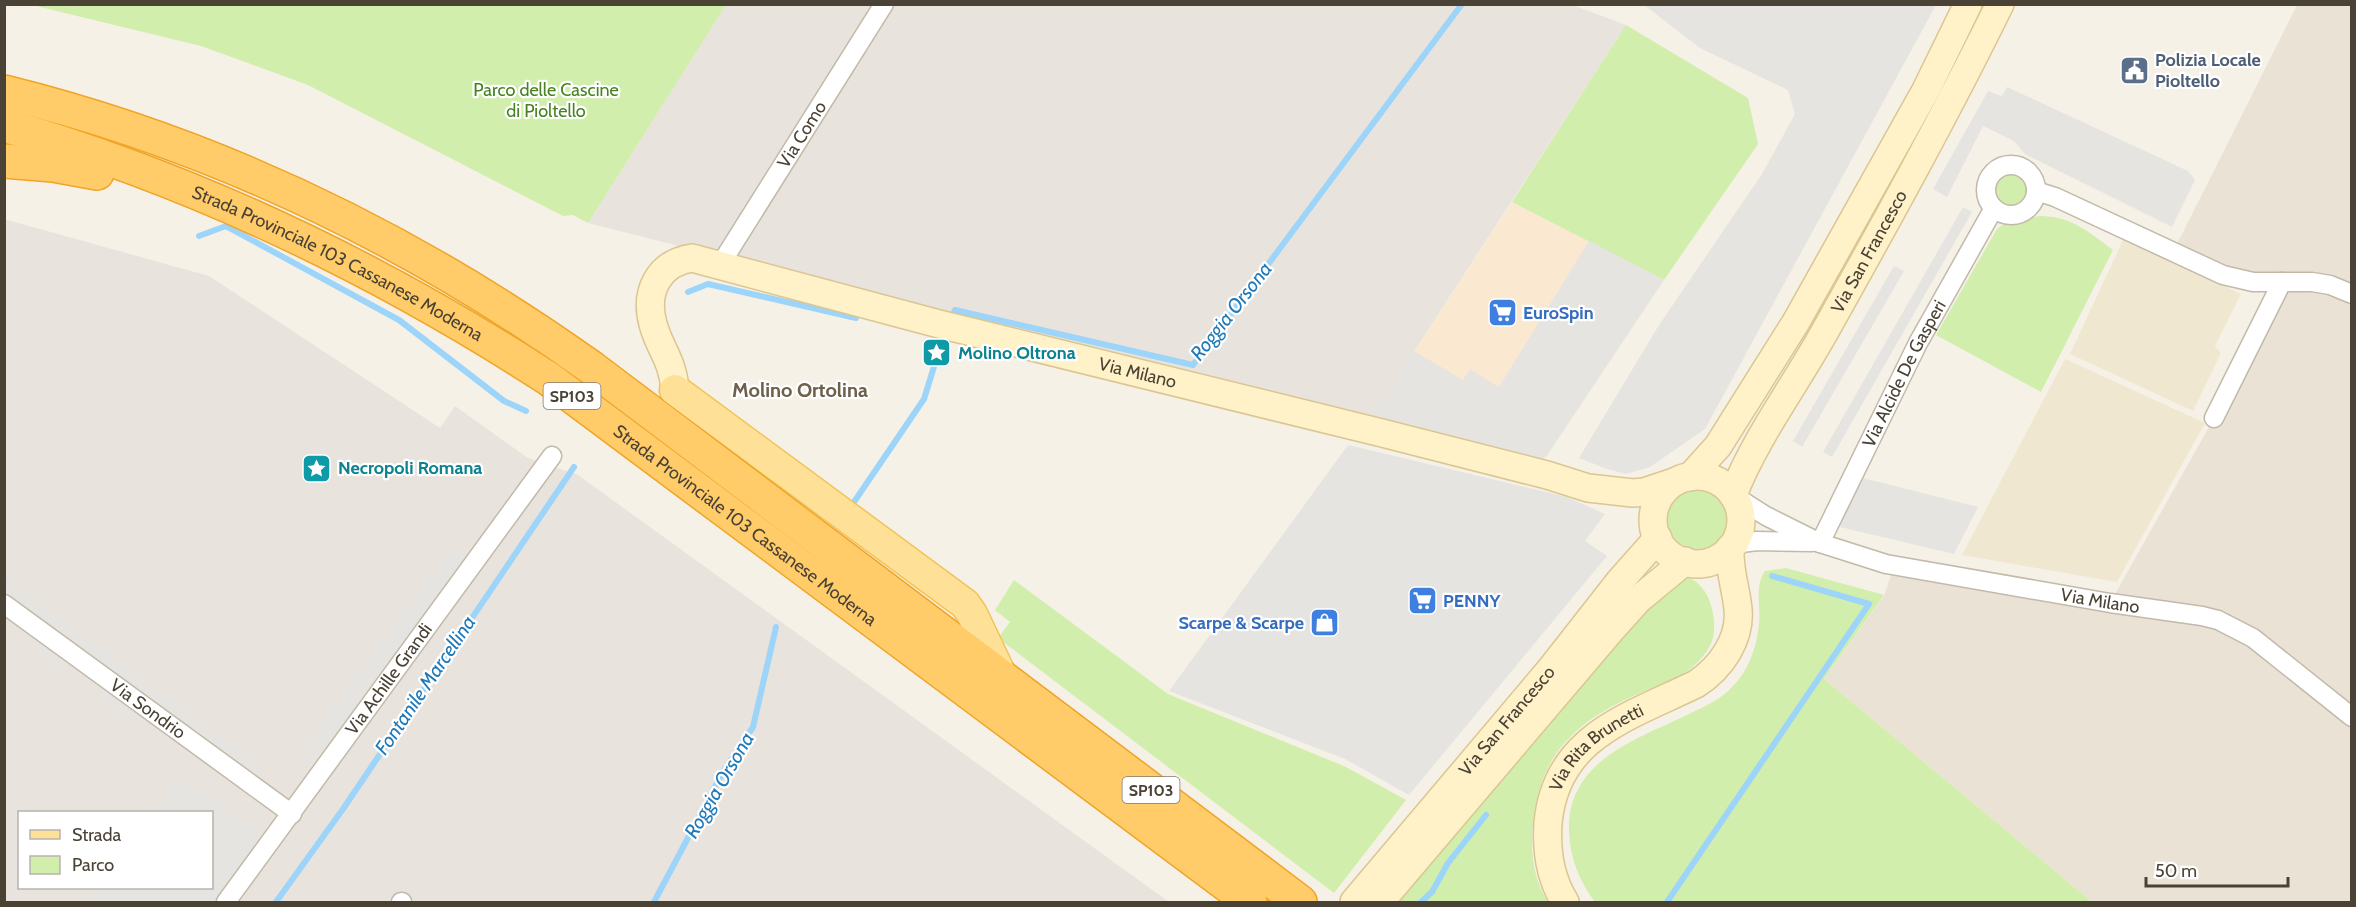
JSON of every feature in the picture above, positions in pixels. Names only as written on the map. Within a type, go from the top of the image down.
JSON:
[{"type":"highway","name":"Strada Provinciale 103 Cassanese Moderna","points":[[4,92],[110,122],[230,165],[347,218],[441,269],[513,314],[592,368],[1002,677]]},
{"type":"highway","name":"Strada Provinciale 103 Cassanese Moderna","points":[[4,125],[128,167],[235,210],[359,268],[451,319],[549,379],[1250,903]]},
{"type":"highway","name":"SP103","points":[[4,161],[63,166],[130,182],[167,195],[301,255],[497,365],[907,645]]},
{"type":"highway","name":"SP103","points":[[1002,677],[1300,903]]},
{"type":"main road","points":[[675,390],[965,604],[1002,677]]},
{"type":"street","name":"Via Como","points":[[720,265],[884,4]]},
{"type":"street","name":"Via San Francesco","points":[[1682,479],[1718,446],[1796,322],[1926,90],[1968,4]]},
{"type":"street","name":"Via San Francesco","points":[[1733,495],[1743,471],[1822,336],[1954,98],[2000,4]]},
{"type":"street","points":[[2008,165],[2025,169],[2033,179],[2036,191],[2028,207],[2018,213],[2006,214],[1994,208],[1987,200],[1986,187],[1989,177],[2000,167],[2008,165]]},
{"type":"street","points":[[2036,191],[2055,197],[2216,273],[2253,282],[2321,283],[2352,294]]},
{"type":"street","name":"Via Alcide De Gasperi","points":[[1820,543],[1918,343],[1994,208]]},
{"type":"street","name":"Via Milano","points":[[675,390],[672,366],[653,326],[652,292],[657,280],[667,267],[682,259],[692,258],[947,326],[1450,450],[1588,488],[1644,492],[1682,479]]},
{"type":"street","points":[[2214,418],[2282,282]]},
{"type":"street","name":"Via Achille Grandi","points":[[226,903],[552,456]]},
{"type":"street","points":[[1691,562],[1716,559],[1732,546],[1738,534],[1741,520],[1739,508],[1726,487],[1713,479],[1682,479],[1665,490],[1654,512],[1656,532],[1667,551],[1691,562],[1718,582],[1728,599],[1733,620],[1733,640]]},
{"type":"street","name":"Via Milano","points":[[1588,488],[1656,532]]},
{"type":"street","name":"Via Milano","points":[[1733,495],[1766,516],[1820,543],[1886,564],[2218,620],[2238,628],[2253,638],[2352,717]]},
{"type":"street","name":"Via San Francesco","points":[[1354,903],[1550,670],[1656,532]]},
{"type":"street","name":"Via Milano","points":[[1732,546],[1762,541],[1820,543]]},
{"type":"street","name":"Via Rita Brunetti","points":[[1565,903],[1552,874],[1547,841],[1552,796],[1566,765],[1581,747],[1603,730],[1702,680],[1723,660],[1733,640],[1738,614],[1731,574],[1732,546]]},
{"type":"street","name":"Via San Francesco","points":[[1380,903],[1639,599],[1691,562]]},
{"type":"street","name":"Via Sondrio","points":[[4,604],[292,814]]},
{"type":"shaded area","points":[[1570,4],[1626,25],[1369,421],[588,223],[726,5]]},
{"type":"shaded area","points":[[1644,5],[1936,5],[1705,429],[1650,467],[1626,474],[1579,458],[1659,325],[1762,174],[1795,114],[1788,90],[1700,48]]},
{"type":"shaded area","points":[[2297,5],[2351,5],[2351,902],[2092,902],[1824,679],[1884,596],[1894,566],[2110,603],[2214,418],[2282,282],[2173,252]]},
{"type":"shaded area","points":[[2007,87],[2188,171],[2195,180],[2172,227],[2025,154],[2014,141],[1983,126],[1947,197],[1933,189],[1988,91],[2002,96]]},
{"type":"shaded area","points":[[1512,202],[1664,280],[1546,457],[1369,421]]},
{"type":"shaded area","points":[[1963,207],[1972,212],[1832,457],[1823,452]]},
{"type":"shaded area","points":[[4,219],[209,276],[440,428],[455,406],[528,458],[578,475],[1169,902],[5,902]]},
{"type":"shaded area","points":[[2124,238],[2241,294],[2215,346],[2221,353],[2193,411],[2070,354]]},
{"type":"shaded area","points":[[1589,241],[1664,280],[1546,457],[1536,463],[1369,421],[1414,351],[1463,380],[1470,369],[1499,387]]},
{"type":"shaded area","points":[[1894,266],[1904,271],[1802,447],[1793,441]]},
{"type":"shaded area","points":[[2065,359],[2205,423],[2117,582],[1962,555]]},
{"type":"shaded area","points":[[1348,445],[1567,497],[1605,514],[1585,541],[1607,556],[1409,795],[1345,759],[1169,691]]},
{"type":"shaded area","points":[[1859,477],[1978,507],[1954,554],[1840,527]]},
{"type":"shaded area","points":[[454,545],[467,555],[311,765],[298,756]]},
{"type":"shaded area","points":[[5,578],[263,769],[257,777],[5,591]]},
{"type":"shaded area","points":[[43,640],[70,660],[63,670],[36,650]]},
{"type":"shaded area","points":[[104,685],[150,719],[144,728],[98,694]]},
{"type":"shaded area","points":[[178,776],[262,835],[212,902],[88,902],[98,889],[213,889],[213,811],[153,811]]},
{"type":"green space","name":"Parco delle Cascine di Pioltello","points":[[726,4],[588,223],[573,215],[563,216],[308,85],[201,46],[32,5]]},
{"type":"green space","points":[[1626,25],[1748,98],[1758,144],[1664,280],[1512,202]]},
{"type":"green space","points":[[2010,174],[2021,179],[2026,190],[2021,201],[2010,206],[1999,201],[1994,190],[1999,179]]},
{"type":"green space","points":[[2040,216],[2070,222],[2088,231],[2113,250],[2041,392],[1936,335],[1997,229],[2004,224]]},
{"type":"green space","points":[[1698,487],[1710,489],[1720,496],[1727,506],[1729,518],[1727,530],[1720,540],[1710,547],[1698,549],[1686,547],[1676,540],[1669,530],[1667,518],[1669,506],[1676,496],[1686,489]]},
{"type":"green space","points":[[1786,568],[1884,595],[1824,679],[2092,902],[1595,902],[1576,869],[1571,851],[1569,831],[1571,807],[1579,787],[1592,770],[1608,756],[1626,744],[1712,703],[1739,680],[1748,665],[1756,641],[1762,577],[1765,571]]},
{"type":"green space","points":[[1684,577],[1700,585],[1706,593],[1713,612],[1714,632],[1706,653],[1684,673],[1618,703],[1581,727],[1554,758],[1544,777],[1537,798],[1532,844],[1536,874],[1548,902],[1387,902],[1621,626]]},
{"type":"green space","points":[[1014,580],[1168,694],[1346,767],[1406,800],[1334,893],[998,638],[1010,622],[995,610]]},
{"type":"waterway","name":"Roggia Orsona","points":[[951,319],[955,310],[1193,365],[1462,4]]},
{"type":"waterway","points":[[199,236],[226,226],[399,320],[504,401],[526,411]]},
{"type":"waterway","name":"Fontanile Marcellina","points":[[688,292],[708,284],[856,318]]},
{"type":"waterway","name":"Roggia Orsona","points":[[854,502],[924,399],[945,331]]},
{"type":"waterway","name":"Fontanile Marcellina","points":[[276,902],[343,809],[574,467]]},
{"type":"waterway","points":[[1667,902],[1869,604],[1772,576]]},
{"type":"waterway","name":"Roggia Orsona","points":[[654,902],[723,772],[753,727],[776,627]]},
{"type":"waterway","points":[[1421,902],[1432,892],[1448,863],[1486,815]]},
{"type":"place","name":"Polizia Locale Pioltello","points":[[2134,70]]},
{"type":"place","name":"EuroSpin","points":[[1502,313]]},
{"type":"place","name":"Molino Oltrona","points":[[937,353]]},
{"type":"place","name":"Necropoli Romana","points":[[317,468]]},
{"type":"place","name":"PENNY","points":[[1422,601]]},
{"type":"place","name":"Scarpe & Scarpe","points":[[1325,623]]},
{"type":"district","name":"Molino Ortolina","points":[[800,390]]}]
